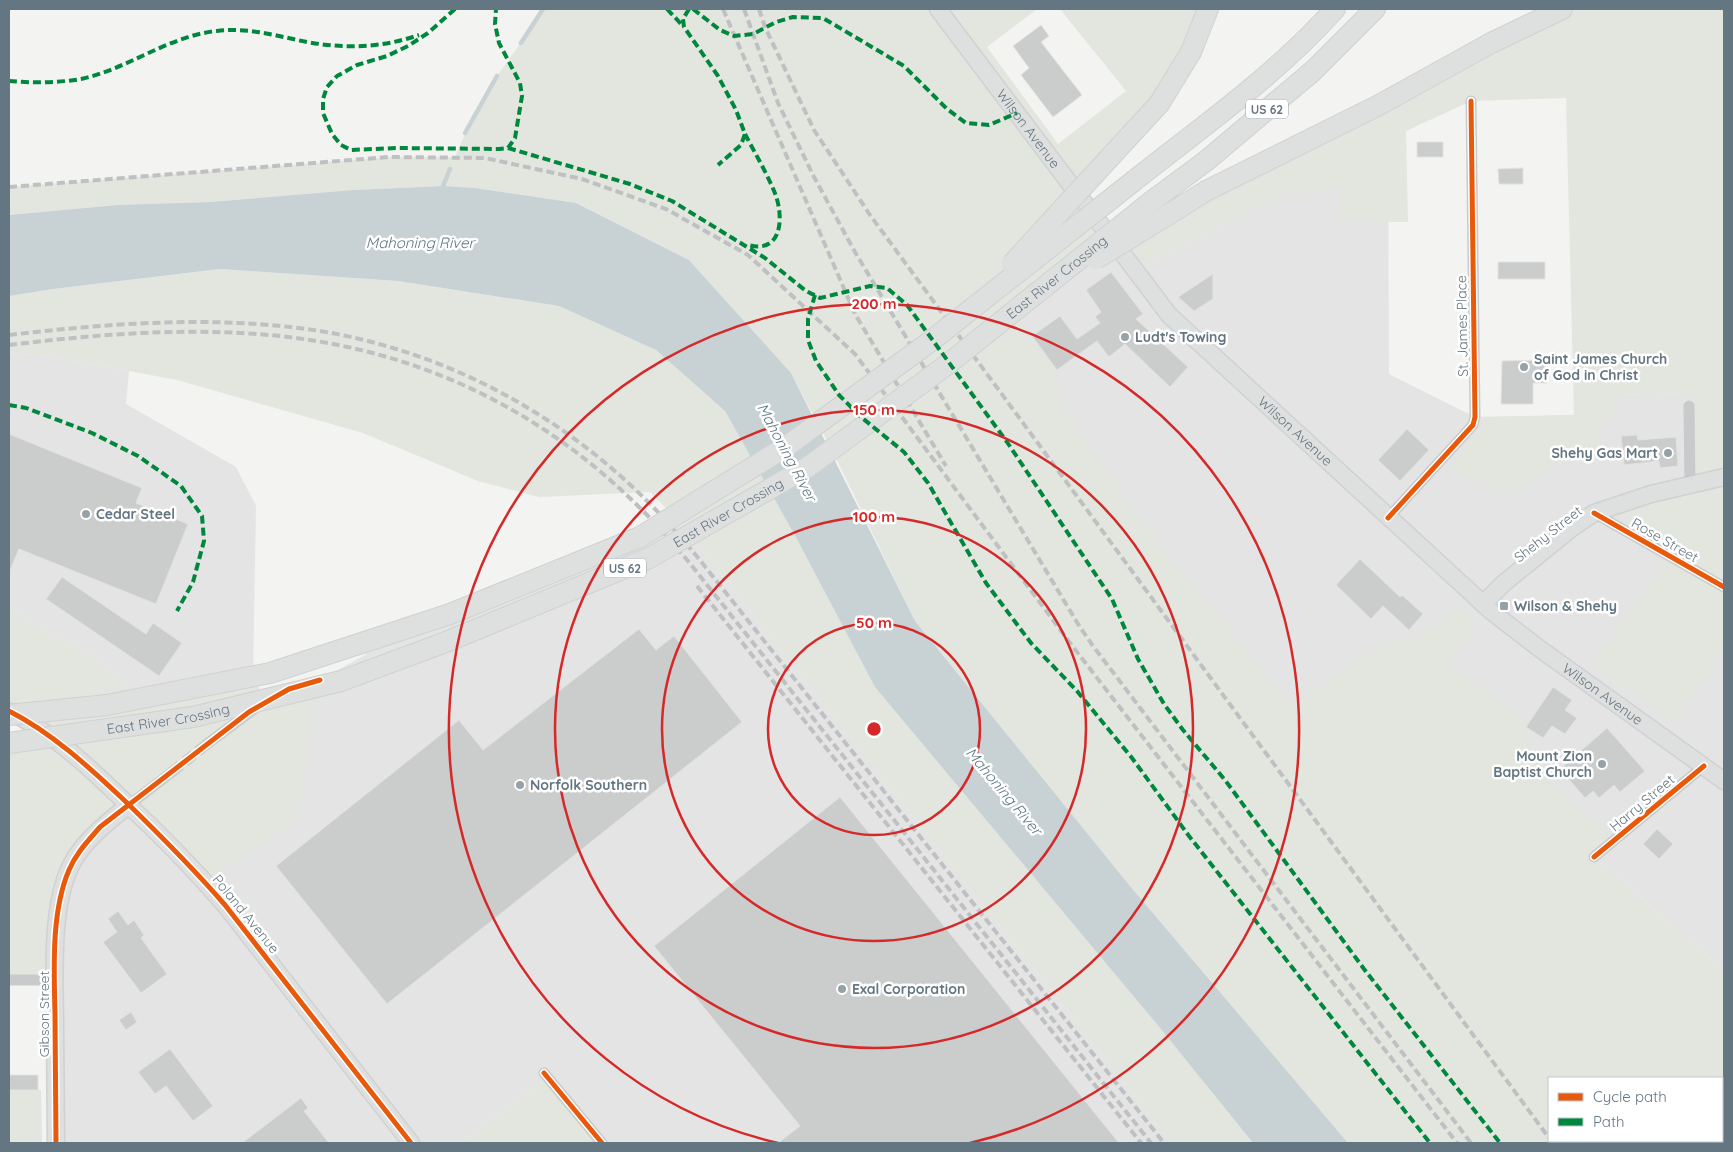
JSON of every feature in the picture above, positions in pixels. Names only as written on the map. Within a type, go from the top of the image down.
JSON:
[{"type":"highway","points":[[968,312],[1159,104],[1192,52],[1208,9]]},
{"type":"highway","name":"East River Crossing","points":[[9,715],[107,706],[270,673],[450,614],[640,538],[787,446],[968,312],[1246,92],[1310,36],[1335,9]]},
{"type":"highway","name":"East River Crossing","points":[[9,743],[194,717],[341,681],[446,642],[649,558],[808,467],[948,364],[1152,201],[1206,161],[1313,70],[1375,9]]},
{"type":"highway","points":[[1018,308],[1222,183],[1380,105],[1491,43],[1562,9]]},
{"type":"main road","name":"Wilson Avenue","points":[[938,9],[1169,315],[1483,604],[1540,649],[1724,781]]},
{"type":"main road","name":"Shehy Street","points":[[1483,604],[1504,582],[1573,527],[1594,513],[1651,494],[1724,477]]},
{"type":"main road","name":"Poland Avenue","points":[[9,711],[68,750],[91,769],[196,871],[225,905],[411,1143]]},
{"type":"main road","name":"Gibson Street","points":[[56,1143],[55,980],[58,910],[64,884],[75,858],[100,828],[129,805]]},
{"type":"street","name":"St. James Place","points":[[1388,518],[1473,425],[1475,417],[1471,101]]},
{"type":"street","points":[[1689,406],[1690,485]]},
{"type":"street","name":"Rose Street","points":[[1594,513],[1724,587]]},
{"type":"street","points":[[207,744],[266,701],[290,689],[320,680]]},
{"type":"street","name":"Harry Street","points":[[1594,857],[1704,766]]},
{"type":"street","points":[[129,805],[172,772]]},
{"type":"street","points":[[9,980],[55,980]]},
{"type":"street","points":[[544,1073],[602,1143]]},
{"type":"shaded area","points":[[543,9],[1037,9],[987,47],[1058,144],[1126,91],[1060,9],[1208,9],[1191,52],[1077,193],[1108,235],[1562,9],[1724,9],[1724,648],[1674,723],[1591,664],[1670,556],[1594,513],[1690,485],[1689,393],[1617,395],[1617,405],[1597,428],[1598,445],[1582,446],[1523,490],[1468,483],[1450,465],[1486,426],[1486,417],[1574,415],[1566,98],[1471,101],[1406,131],[1408,222],[1340,222],[1340,187],[1270,201],[1136,271],[1120,245],[1014,311],[1057,370],[1051,374],[1069,417],[1164,551],[1293,707],[1365,652],[1418,635],[1459,606],[1478,624],[1449,664],[1530,721],[1527,737],[1533,757],[1539,767],[1563,796],[1617,838],[1594,857],[1724,970],[1724,1143],[1348,1143],[1130,886],[915,621],[832,450],[791,373],[689,260],[576,203],[443,186],[353,190],[210,202],[117,205],[9,215],[9,187],[389,157],[455,157],[486,95]]},
{"type":"shaded area","points":[[1388,139],[1389,374],[1475,417],[1574,415],[1574,396],[1689,393],[1690,485],[1724,587],[1724,970],[1594,857],[1281,774],[969,347],[1108,235],[1136,271]]},
{"type":"shaded area","points":[[220,269],[398,281],[559,306],[656,350],[725,411],[798,541],[1156,1023],[1253,1143],[1172,1143],[677,519],[650,492],[539,497],[478,481],[363,433],[177,380],[49,356],[9,353],[9,296]]},
{"type":"shaded area","points":[[9,353],[49,356],[129,371],[126,404],[236,467],[256,506],[253,676],[135,694],[89,653],[9,609]]},
{"type":"shaded area","points":[[677,519],[1172,1143],[602,1143],[548,1077],[459,1143],[56,1143],[58,911],[85,844],[320,680],[365,655],[387,634]]},
{"type":"shaded area","points":[[9,609],[89,653],[135,694],[253,676],[266,701],[320,680],[297,821],[206,882],[130,805],[75,858],[55,980],[9,980],[9,745],[52,739],[9,716]]},
{"type":"shaded area","points":[[548,1077],[602,1143],[459,1143]]},
{"type":"shaded area","points":[[9,1090],[41,1090],[42,1143],[9,1143]]},
{"type":"water","name":"Mahoning River","points":[[443,186],[474,188],[576,203],[689,260],[791,373],[915,621],[1130,886],[1348,1143],[1253,1143],[1156,1023],[875,687],[798,541],[725,411],[656,350],[559,306],[398,281],[220,269],[9,296],[9,215],[117,205],[210,202],[353,190]]},
{"type":"building","points":[[1041,25],[1049,36],[1041,42],[1082,95],[1053,117],[1021,75],[1029,68],[1013,46]]},
{"type":"building","points":[[1417,142],[1443,142],[1443,157],[1417,157]]},
{"type":"building","points":[[1523,168],[1523,184],[1499,184],[1498,169]]},
{"type":"building","points":[[1498,262],[1545,262],[1545,279],[1498,279]]},
{"type":"building","name":"Ludt's Towing","points":[[1111,272],[1143,314],[1136,319],[1188,367],[1170,387],[1125,344],[1109,357],[1097,341],[1057,370],[1032,336],[1060,316],[1077,339],[1100,323],[1095,317],[1101,312],[1086,290]]},
{"type":"building","points":[[1213,274],[1213,299],[1194,311],[1178,297]]},
{"type":"building","points":[[1547,360],[1547,383],[1533,383],[1533,404],[1501,404],[1502,361]]},
{"type":"building","points":[[1407,429],[1429,450],[1400,481],[1378,460]]},
{"type":"building","name":"Cedar Steel","points":[[9,434],[142,488],[136,503],[188,524],[156,604],[19,549],[9,573]]},
{"type":"building","points":[[1637,435],[1638,440],[1676,437],[1678,466],[1660,468],[1659,461],[1624,465],[1621,436]]},
{"type":"building","points":[[1360,559],[1400,597],[1402,595],[1423,614],[1409,630],[1383,606],[1371,619],[1336,585]]},
{"type":"building","points":[[62,577],[146,634],[153,623],[182,643],[159,676],[46,599]]},
{"type":"building","name":"Norfolk Southern","points":[[639,629],[656,650],[674,636],[742,722],[387,1004],[276,866],[459,720],[483,750]]},
{"type":"building","points":[[1553,687],[1572,700],[1565,710],[1577,718],[1565,734],[1552,726],[1543,738],[1526,727]]},
{"type":"building","name":"Mount Zion Baptist Church","points":[[1607,728],[1645,771],[1620,792],[1614,785],[1599,798],[1593,791],[1585,798],[1560,769]]},
{"type":"building","name":"Exal Corporation","points":[[840,797],[1119,1143],[778,1143],[800,1126],[654,946]]},
{"type":"building","points":[[1657,829],[1673,844],[1659,859],[1643,844]]},
{"type":"building","points":[[118,911],[128,925],[134,920],[144,935],[141,938],[167,974],[141,993],[103,942],[117,932],[108,919]]},
{"type":"building","points":[[131,1012],[137,1022],[126,1030],[119,1020]]},
{"type":"building","points":[[170,1049],[213,1106],[193,1121],[166,1086],[155,1094],[138,1072]]},
{"type":"building","points":[[9,1075],[38,1075],[38,1090],[9,1090]]},
{"type":"building","points":[[301,1098],[308,1108],[304,1111],[329,1143],[242,1143]]},
{"type":"waterway","points":[[521,43],[543,9]]},
{"type":"waterway","points":[[465,133],[497,76]]},
{"type":"waterway","points":[[443,186],[450,169]]},
{"type":"tunnel","points":[[172,772],[207,744]]},
{"type":"railway","points":[[723,9],[855,314],[946,466]]},
{"type":"railway","points":[[744,9],[778,103],[814,177],[855,252],[1078,624],[1471,1143]]},
{"type":"railway","points":[[759,9],[765,27],[814,130],[870,215],[1548,1137]]},
{"type":"railway","points":[[9,187],[389,157],[485,158],[582,179],[666,209],[748,255],[855,354],[1070,643],[1457,1143]]},
{"type":"railway","points":[[9,335],[165,322],[243,323],[320,331],[367,341],[413,354],[457,372],[500,392],[541,416],[580,443],[617,473],[652,506],[695,554],[1164,1143]]},
{"type":"railway","points":[[9,345],[71,338],[164,332],[226,332],[313,340],[366,351],[418,367],[468,387],[515,412],[561,441],[604,475],[645,513],[688,561],[1151,1143]]},
{"type":"railway","points":[[697,586],[1141,1143]]},
{"type":"marked path","points":[[455,9],[428,33],[408,46],[387,56],[357,65],[337,76],[327,87],[323,99],[323,113],[332,134],[341,145],[351,150],[508,148],[515,138],[522,96],[520,83],[499,43],[495,24],[496,9]]},
{"type":"marked path","points":[[667,9],[684,27]]},
{"type":"marked path","points":[[689,9],[683,19],[684,27],[718,76],[736,110],[745,134],[741,145],[718,165]]},
{"type":"marked path","points":[[693,9],[720,30],[734,36],[753,34],[776,22],[793,17],[823,18],[904,66],[947,109],[966,123],[989,125],[1017,113]]},
{"type":"marked path","points":[[9,81],[45,82],[81,79],[115,68],[182,39],[217,31],[251,31],[336,46],[377,45],[419,35]]},
{"type":"marked path","points":[[745,134],[773,189],[780,215],[777,233],[773,240],[767,245],[748,245]]},
{"type":"marked path","points":[[508,148],[630,184],[672,201],[765,258],[806,291],[820,298],[870,286],[887,288],[907,305],[1007,442],[1112,599],[1138,659],[1164,704],[1225,780],[1364,969],[1500,1143]]},
{"type":"marked path","points":[[815,295],[808,319],[808,340],[816,361],[839,395],[861,417],[904,452],[928,483],[986,583],[1031,643],[1077,691],[1132,758],[1189,836],[1430,1143]]},
{"type":"marked path","points":[[9,405],[26,408],[92,433],[138,456],[181,486],[202,516],[204,541],[193,582],[177,611]]},
{"type":"cycle path","points":[[1388,518],[1473,425],[1475,417],[1471,101]]},
{"type":"cycle path","points":[[1594,513],[1724,587]]},
{"type":"cycle path","points":[[56,1143],[54,978],[56,922],[63,886],[75,858],[100,827],[249,712],[289,689],[320,680]]},
{"type":"cycle path","points":[[9,711],[55,740],[84,763],[176,851],[225,905],[411,1143]]},
{"type":"cycle path","points":[[1594,857],[1704,766]]},
{"type":"cycle path","points":[[544,1073],[602,1143]]},
{"type":"place","name":"Ludt's Towing","points":[[1125,337]]},
{"type":"place","name":"Saint James Church of God in Christ","points":[[1524,367]]},
{"type":"place","name":"Shehy Gas Mart","points":[[1668,453]]},
{"type":"place","name":"Cedar Steel","points":[[86,514]]},
{"type":"place","name":"Wilson & Shehy","points":[[1504,606]]},
{"type":"place","name":"Mount Zion Baptist Church","points":[[1602,764]]},
{"type":"place","name":"Norfolk Southern","points":[[520,785]]},
{"type":"place","name":"Exal Corporation","points":[[842,989]]}]
